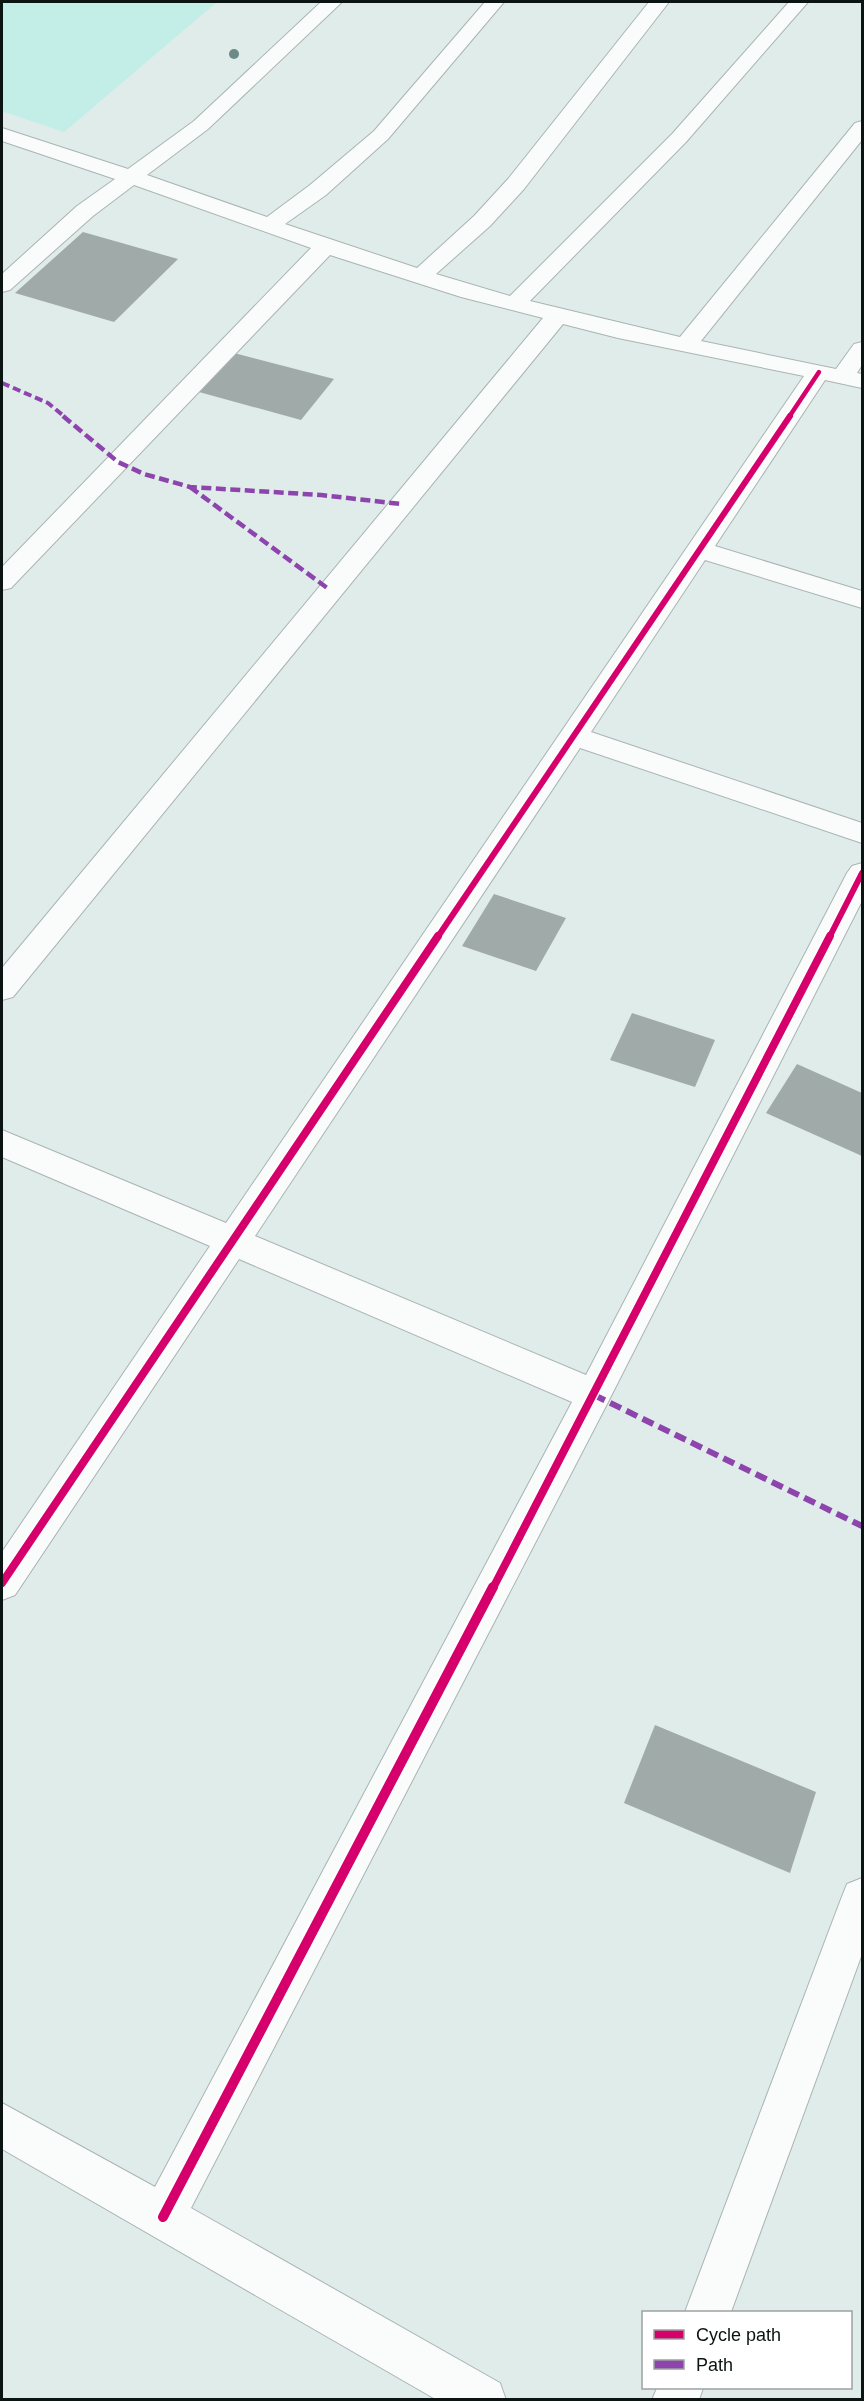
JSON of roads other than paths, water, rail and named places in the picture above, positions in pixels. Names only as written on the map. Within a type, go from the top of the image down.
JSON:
[{"type":"street","points":[[5,277],[76,219],[201,125],[332,2]]},
{"type":"street","points":[[269,226],[318,190],[381,135],[495,2]]},
{"type":"street","points":[[420,277],[482,221],[516,184],[659,2]]},
{"type":"street","points":[[514,304],[679,138],[799,2]]},
{"type":"street","points":[[686,345],[862,127]]},
{"type":"street","points":[[2,134],[420,277],[557,316],[841,377]]},
{"type":"street","points":[[2,582],[326,246]]},
{"type":"street","points":[[2,989],[557,316]]},
{"type":"street","points":[[2,1582],[699,550],[862,349]]},
{"type":"street","points":[[699,550],[862,600]]},
{"type":"street","points":[[573,736],[862,833]]},
{"type":"street","points":[[163,2217],[594,1395],[862,873]]},
{"type":"street","points":[[2,1143],[594,1395]]},
{"type":"street","points":[[709,2311],[862,1899]]},
{"type":"street","points":[[2,2125],[483,2400]]}]
